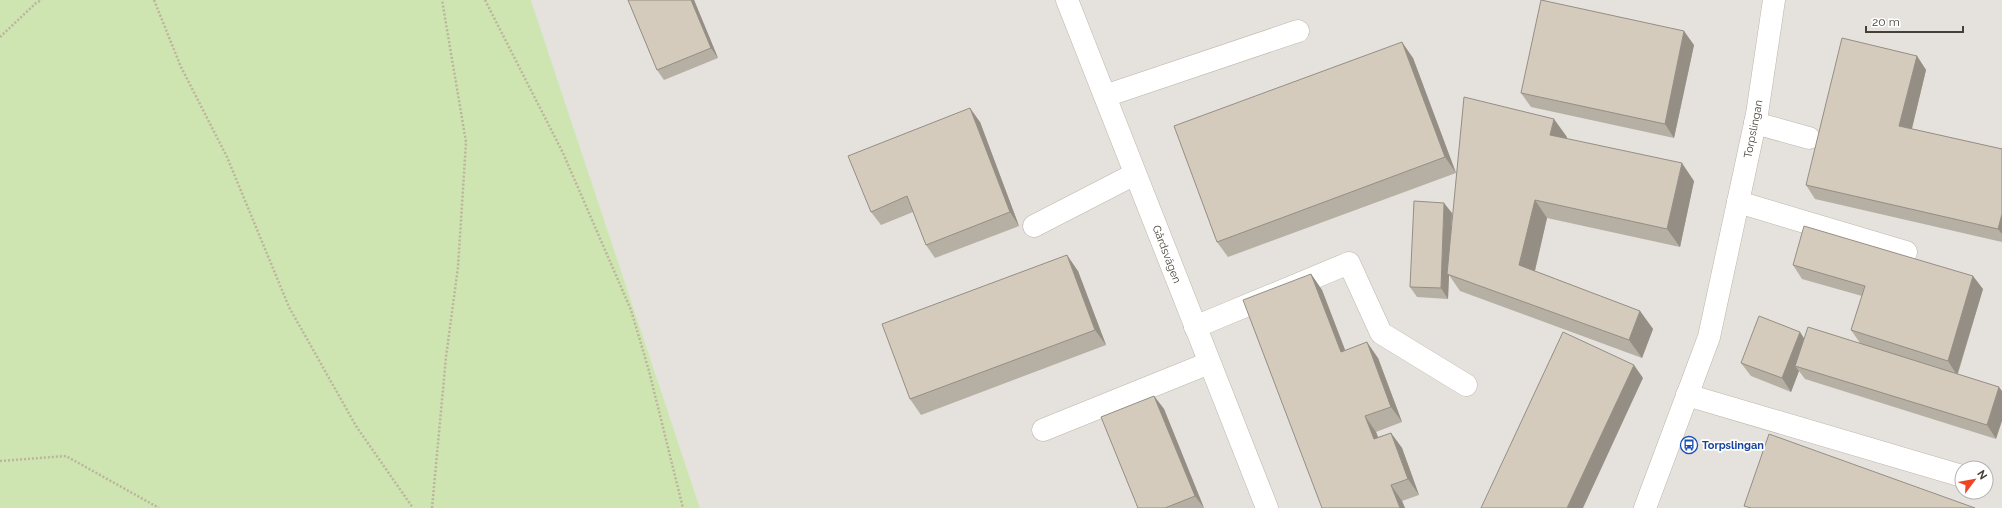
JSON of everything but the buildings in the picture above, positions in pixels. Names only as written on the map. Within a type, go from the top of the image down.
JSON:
[{"type":"street","name":"Gårdsvägen","points":[[1067,0],[1267,508]]},
{"type":"street","name":"Torpslingan","points":[[1645,508],[1709,337],[1755,123],[1774,0]]},
{"type":"street","points":[[1105,96],[1298,31]]},
{"type":"street","points":[[1755,123],[1809,138]]},
{"type":"street","points":[[1034,226],[1135,174]]},
{"type":"street","points":[[1738,202],[1906,252]]},
{"type":"street","points":[[1195,327],[1349,263],[1381,333],[1466,385]]},
{"type":"street","points":[[1043,430],[1209,363]]},
{"type":"street","points":[[1687,395],[1954,474]]},
{"type":"path","points":[[0,37],[36,3],[42,0]]},
{"type":"path","points":[[154,0],[181,67],[227,157],[289,307],[356,426],[413,508]]},
{"type":"path","points":[[432,508],[446,356],[458,267],[466,142],[442,0]]},
{"type":"path","points":[[485,0],[563,153],[631,310],[649,371],[683,508]]},
{"type":"path","points":[[0,461],[66,456],[159,508]]},
{"type":"shaded area","points":[[531,0],[2002,0],[2002,508],[700,508]]},
{"type":"green space","points":[[0,0],[531,0],[700,508],[0,508]]},
{"type":"place","name":"Torpslingan","points":[[1689,445]]}]
